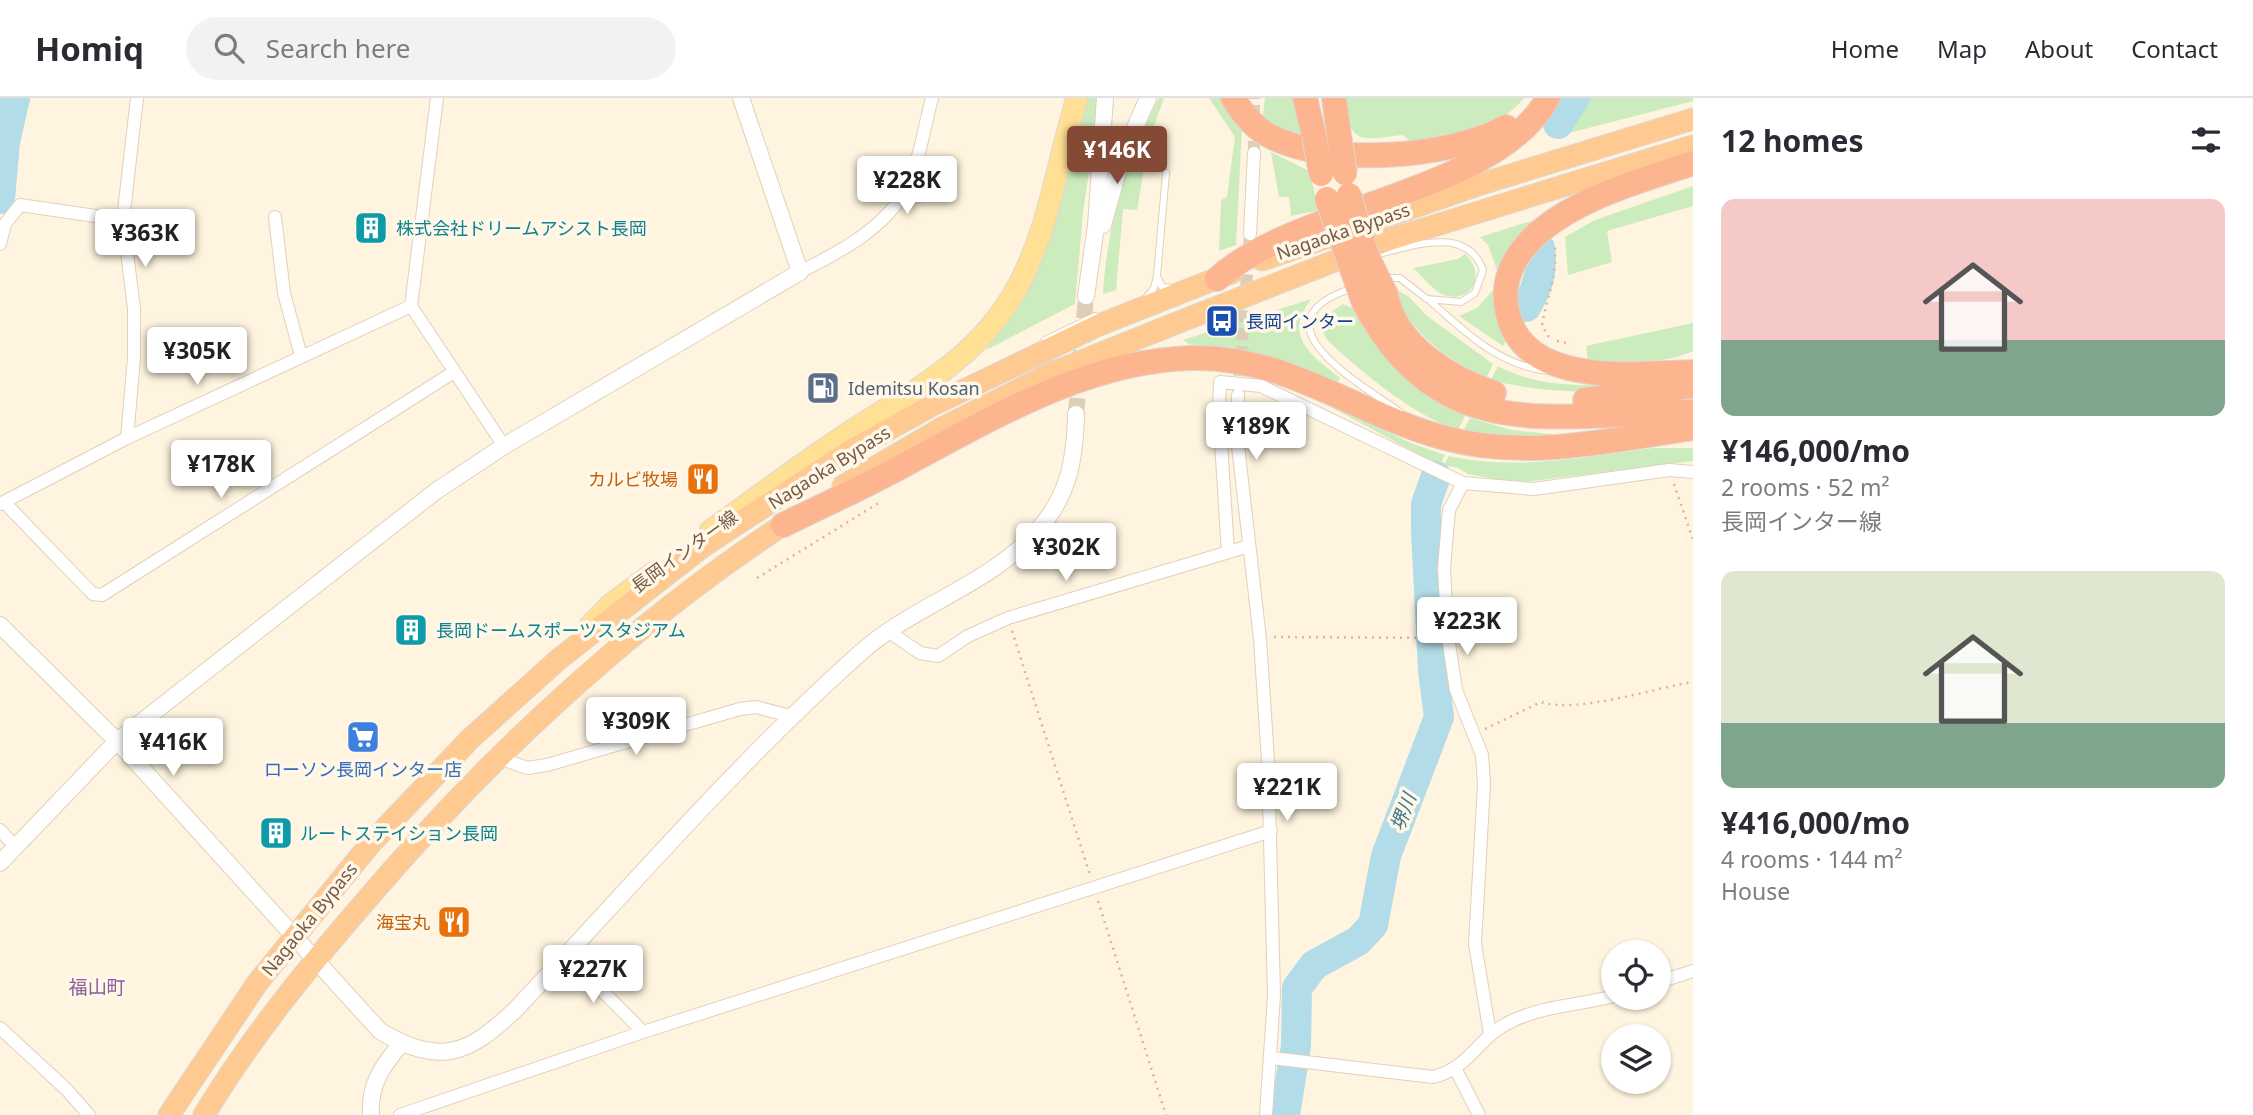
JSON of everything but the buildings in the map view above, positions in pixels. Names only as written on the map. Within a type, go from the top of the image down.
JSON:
[{"type":"highway","points":[[1233,98],[1242,113],[1267,135],[1293,146],[1348,153],[1427,150],[1468,143],[1509,125],[1532,98]]},
{"type":"highway","points":[[1305,98],[1314,135],[1336,185],[1375,299],[1383,336],[1409,365],[1437,387],[1488,409],[1544,418],[1693,412]]},
{"type":"highway","points":[[1314,98],[1314,135]]},
{"type":"highway","points":[[1334,98],[1339,135],[1336,185]]},
{"type":"highway","points":[[1217,279],[1232,265],[1289,238],[1482,158],[1528,126],[1548,98]]},
{"type":"highway","name":"Nagaoka Bypass","points":[[169,1115],[207,1055],[294,935],[423,786],[559,659],[705,545],[848,452],[1014,365],[1127,314],[1373,220],[1693,119]]},
{"type":"highway","name":"Nagaoka Bypass","points":[[204,1115],[247,1049],[313,960],[397,864],[497,757],[599,661],[719,568],[783,525],[931,434],[1052,373],[1399,236],[1693,146]]},
{"type":"highway","points":[[1693,163],[1576,206],[1552,222],[1526,246],[1514,264],[1507,283],[1508,312],[1512,326],[1533,352],[1565,367],[1586,371],[1693,372]]},
{"type":"highway","points":[[1375,299],[1389,311],[1426,356],[1465,383],[1501,395],[1560,402],[1693,386]]},
{"type":"highway","points":[[783,525],[869,484],[1028,401],[1091,374],[1150,361],[1194,358],[1256,364],[1302,379],[1440,437],[1486,447],[1534,449],[1693,428]]},
{"type":"main road","name":"長岡インター線","points":[[559,659],[610,605],[660,567],[800,466],[930,383],[974,348],[1003,311],[1030,263],[1077,98]]},
{"type":"street","points":[[127,438],[134,358],[134,309],[123,220],[137,98]]},
{"type":"street","points":[[437,98],[411,306],[504,446]]},
{"type":"street","points":[[741,98],[800,272]]},
{"type":"street","points":[[0,863],[117,741],[436,491],[504,446],[854,242],[902,195],[912,176],[932,98]]},
{"type":"street","points":[[1086,296],[1088,267],[1096,226],[1105,98]]},
{"type":"street","points":[[1088,267],[1101,233],[1122,158],[1148,98]]},
{"type":"street","points":[[1250,234],[1254,153]]},
{"type":"street","points":[[0,244],[5,224],[20,205],[123,220]]},
{"type":"street","points":[[275,217],[284,293],[300,356]]},
{"type":"street","points":[[411,306],[127,438],[2,503],[93,594],[103,595],[454,372]]},
{"type":"street","points":[[1228,552],[1219,410],[1220,382],[1261,386],[1463,483],[1534,489],[1669,470],[1693,472]]},
{"type":"street","points":[[1238,395],[1237,437],[1260,639],[1271,831],[1278,1058],[1266,1115]]},
{"type":"street","points":[[0,625],[117,741],[380,1031],[401,1044],[441,1052],[462,1049],[482,1040],[567,955],[790,716],[888,631],[977,581],[1039,530],[1066,485],[1075,456],[1076,414]]},
{"type":"street","points":[[1463,483],[1449,510],[1444,568],[1456,690],[1482,755],[1484,784],[1475,944],[1490,1034]]},
{"type":"street","points":[[888,631],[920,653],[938,656],[968,636],[1008,618],[1249,546]]},
{"type":"street","points":[[497,757],[509,764],[527,768],[547,765],[740,709],[756,707],[790,716]]},
{"type":"street","points":[[0,830],[15,846]]},
{"type":"street","points":[[400,1115],[643,1032],[1271,831]]},
{"type":"street","points":[[567,955],[643,1032]]},
{"type":"street","points":[[1671,978],[1693,971]]},
{"type":"street","points":[[1278,1058],[1433,1077],[1457,1070],[1490,1034],[1521,1018],[1601,999]]},
{"type":"street","points":[[0,1028],[66,1089],[89,1115]]},
{"type":"street","points":[[371,1115],[370,1097],[380,1068],[401,1044]]},
{"type":"street","points":[[1457,1070],[1479,1115]]},
{"type":"lane","points":[[1127,314],[1154,288],[1166,173]]},
{"type":"lane","points":[[1326,264],[1444,241],[1464,245],[1479,260],[1483,270],[1480,286],[1461,302],[1427,299]]},
{"type":"lane","points":[[1157,276],[1162,287],[1194,288]]},
{"type":"lane","points":[[1440,437],[1336,365],[1311,340],[1308,331],[1316,306],[1325,300],[1387,277],[1400,278],[1465,332],[1509,362],[1530,369],[1586,371]]},
{"type":"path","points":[[1552,222],[1556,269],[1542,326],[1551,340],[1571,344]]},
{"type":"path","points":[[1669,470],[1693,540]]},
{"type":"path","points":[[757,578],[891,496]]},
{"type":"path","points":[[1008,618],[1166,1115]]},
{"type":"path","points":[[1260,639],[1289,635],[1427,638]]},
{"type":"path","points":[[1474,734],[1541,702],[1554,706],[1613,699],[1693,682]]},
{"type":"green space","points":[[1083,98],[1100,98],[1083,212],[1075,304],[986,350],[1033,279]]},
{"type":"green space","points":[[1159,98],[1164,98],[1149,140],[1137,210],[1123,209],[1116,290],[1103,294],[1109,243],[1120,193],[1137,144]]},
{"type":"green space","points":[[1209,98],[1220,98],[1242,128],[1236,245],[1219,251],[1221,200],[1227,197],[1235,137]]},
{"type":"green space","points":[[1265,98],[1296,98],[1303,135],[1279,127],[1263,116]]},
{"type":"green space","points":[[1346,98],[1524,98],[1513,110],[1487,125],[1457,134],[1410,142],[1403,135],[1368,138],[1354,133],[1347,114]]},
{"type":"green space","points":[[1578,98],[1693,98],[1693,101],[1565,134],[1560,132],[1560,126]]},
{"type":"green space","points":[[1271,152],[1309,171],[1319,210],[1291,216],[1289,197],[1279,197]]},
{"type":"green space","points":[[1693,186],[1693,206],[1607,231],[1612,262],[1568,275],[1565,237],[1595,220]]},
{"type":"green space","points":[[1534,220],[1514,239],[1497,270],[1488,245],[1480,237]]},
{"type":"green space","points":[[1536,252],[1537,276],[1520,310],[1522,279]]},
{"type":"green space","points":[[1465,254],[1472,262],[1475,279],[1473,286],[1461,296],[1442,294],[1413,268],[1458,259]]},
{"type":"green space","points":[[1494,289],[1496,315],[1507,339],[1503,346],[1459,316],[1477,308]]},
{"type":"green space","points":[[1399,291],[1409,297],[1427,316],[1493,364],[1486,378],[1457,362],[1420,333],[1392,293]]},
{"type":"green space","points":[[1311,299],[1303,312],[1300,335],[1311,353],[1340,378],[1338,382],[1267,356],[1195,348],[1183,340]]},
{"type":"green space","points":[[1343,304],[1354,309],[1465,416],[1457,431],[1389,392],[1328,341],[1322,329],[1324,320]]},
{"type":"green space","points":[[1693,323],[1693,351],[1680,356],[1641,362],[1588,360],[1586,346]]},
{"type":"green space","points":[[1498,366],[1531,379],[1547,382],[1631,385],[1618,389],[1582,392],[1522,386],[1491,380]]},
{"type":"green space","points":[[1296,388],[1411,443],[1445,455],[1440,464],[1429,460]]},
{"type":"green space","points":[[1470,418],[1512,430],[1559,435],[1560,439],[1462,433]]},
{"type":"green space","points":[[1653,448],[1693,448],[1693,461],[1516,483],[1468,474],[1458,468],[1444,465],[1449,456],[1526,462]]},
{"type":"waterway","points":[[0,199],[5,142],[15,98]]},
{"type":"waterway","name":"堺川","points":[[1558,124],[1575,98]]},
{"type":"waterway","name":"堺川","points":[[1526,307],[1539,279],[1540,248]]},
{"type":"waterway","name":"堺川","points":[[1285,1115],[1296,1046],[1297,988],[1314,965],[1358,941],[1373,925],[1386,856],[1439,717],[1433,671],[1426,530],[1426,504],[1436,476]]},
{"type":"tunnel","points":[[1254,98],[1254,153]]},
{"type":"tunnel","points":[[1238,394],[1250,234]]},
{"type":"tunnel","points":[[1076,414],[1086,296]]},
{"type":"place","name":"株式会社ドリームアシスト長岡","points":[[371,228]]},
{"type":"place","name":"長岡インター","points":[[1222,321]]},
{"type":"place","name":"Idemitsu Kosan","points":[[823,388]]},
{"type":"place","name":"カルビ牧場","points":[[703,479]]},
{"type":"place","name":"長岡ドームスポーツスタジアム","points":[[411,630]]},
{"type":"place","name":"ローソン長岡インター店","points":[[363,737]]},
{"type":"place","name":"ルートステイション長岡","points":[[276,833]]},
{"type":"place","name":"海宝丸","points":[[454,922]]},
{"type":"district","name":"福山町","points":[[97,987]]}]
